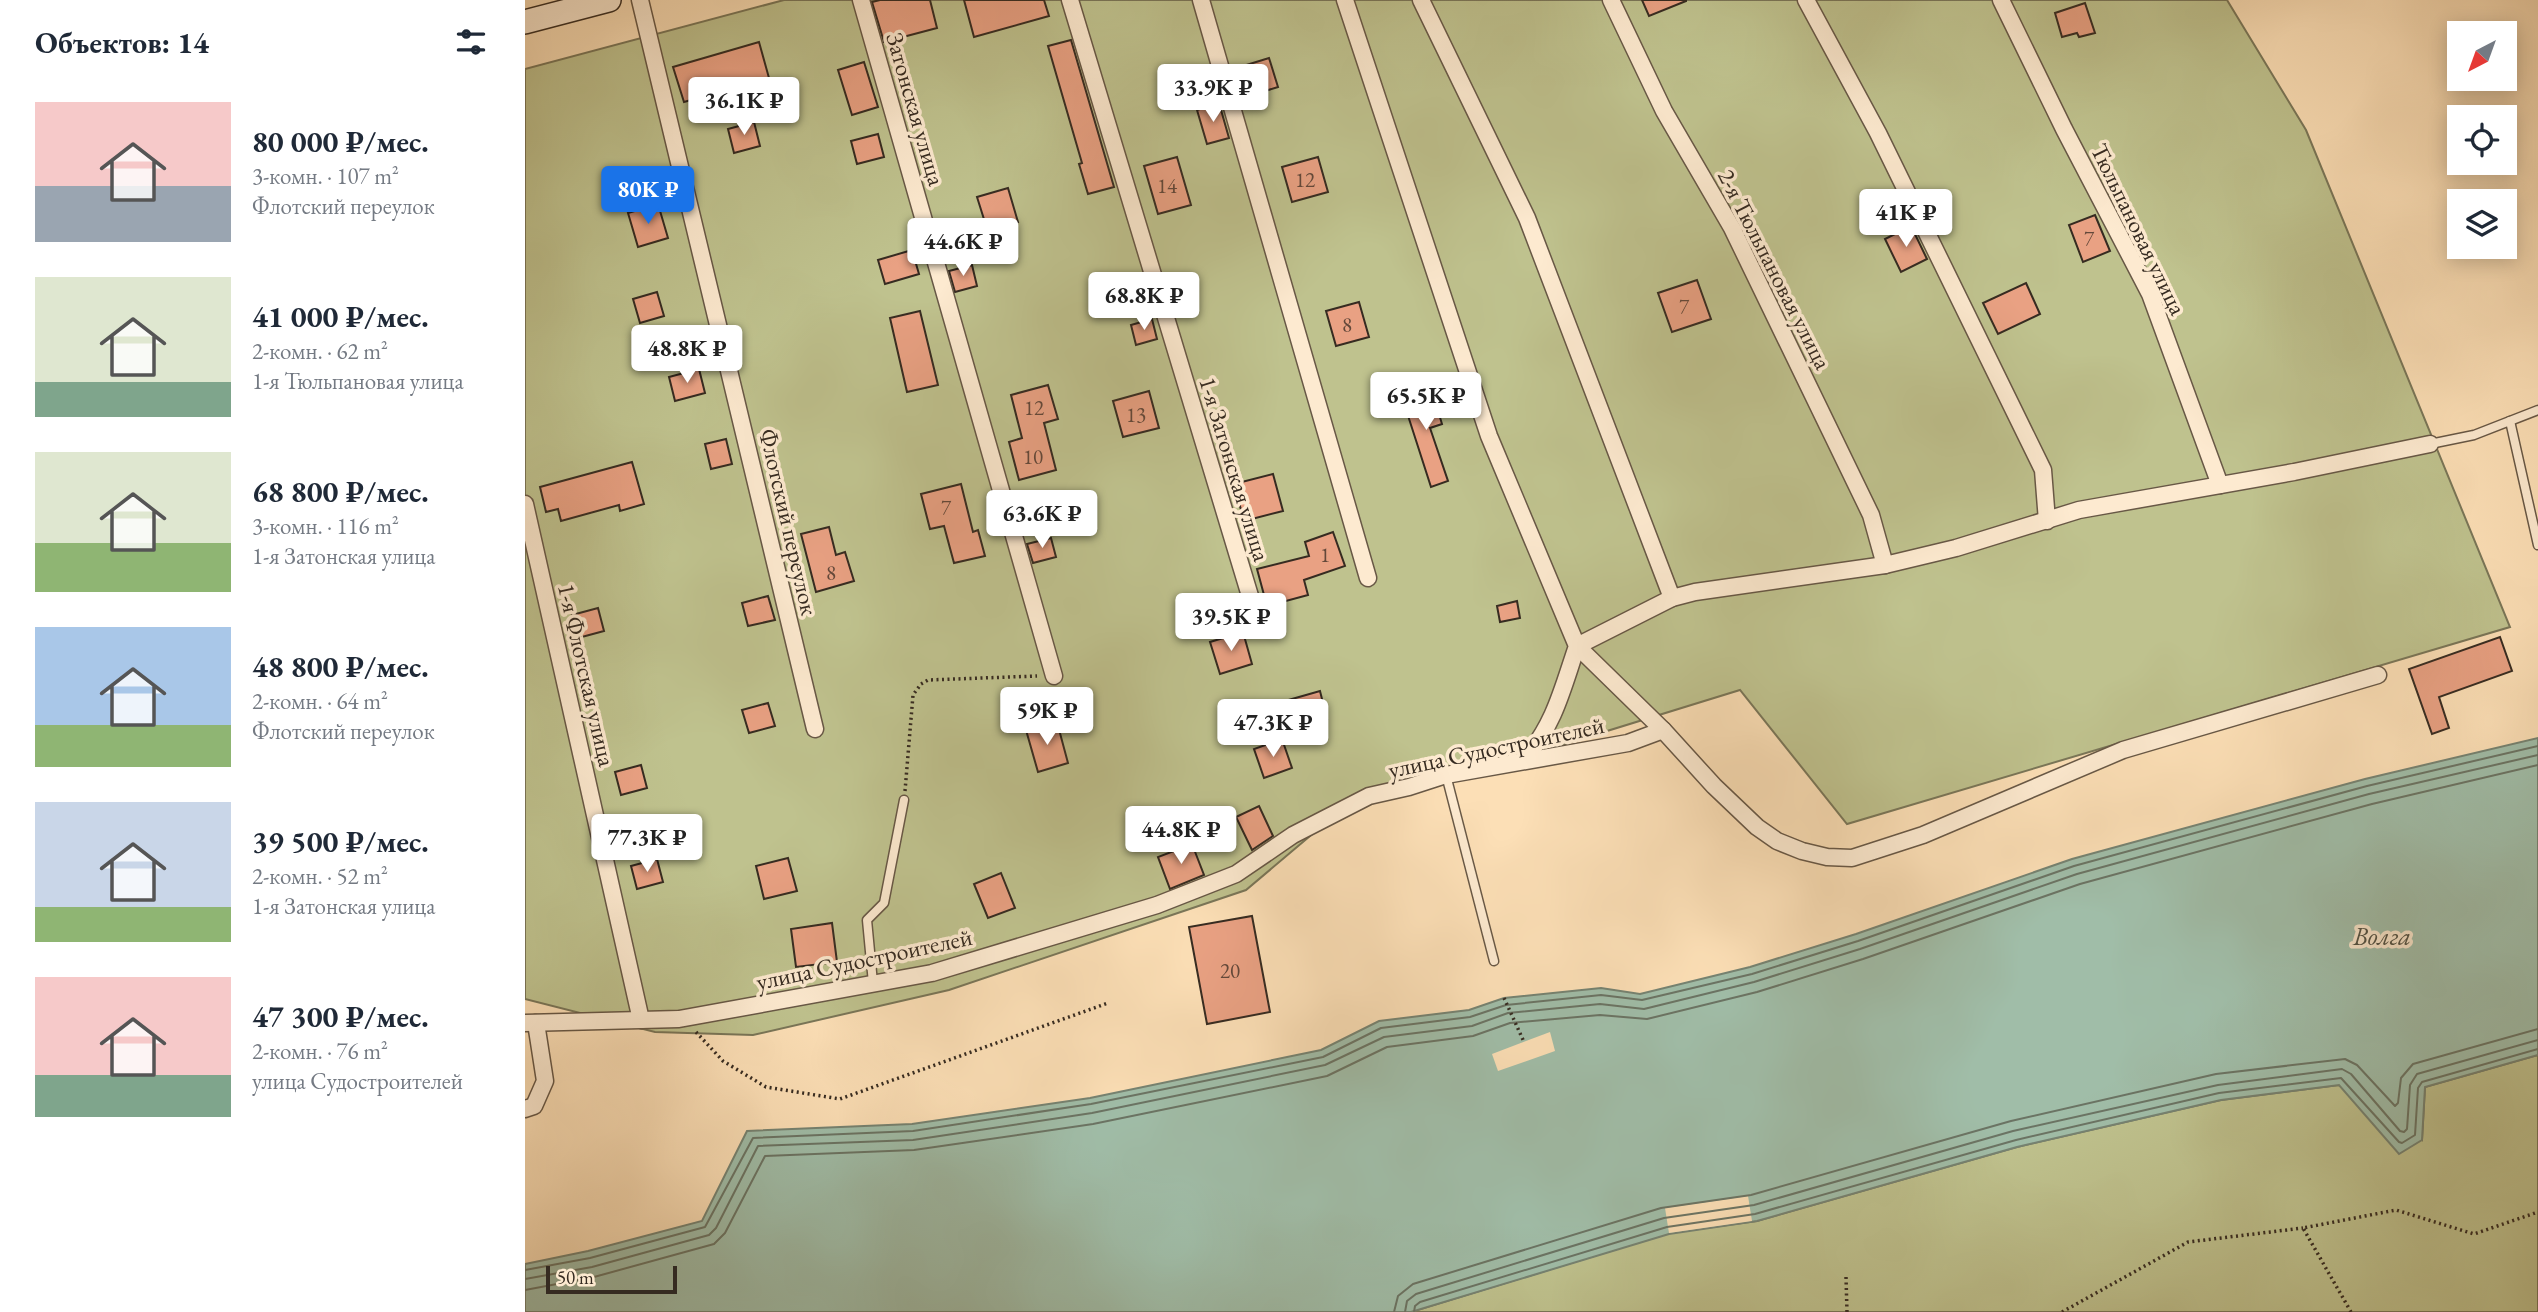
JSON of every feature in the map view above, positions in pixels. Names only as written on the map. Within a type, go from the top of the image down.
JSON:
[{"type":"main road","points":[[525,22],[609,0]]},
{"type":"street","name":"Флотский переулок","points":[[641,0],[815,729]]},
{"type":"street","name":"Затонская улица","points":[[861,0],[1053,676]]},
{"type":"street","name":"1-я Затонская улица","points":[[1070,0],[1260,629]]},
{"type":"street","points":[[1201,0],[1368,578]]},
{"type":"street","points":[[1345,0],[1489,436],[1577,646],[1663,730],[1714,786],[1757,827],[1777,841],[1827,857],[1853,858],[1923,835],[2123,750],[2378,675]]},
{"type":"street","points":[[1421,0],[1527,218],[1672,598]]},
{"type":"street","name":"2-я Тюльпановая улица","points":[[1611,0],[1664,111],[1732,229],[1823,415],[1871,515],[1885,565]]},
{"type":"street","points":[[1806,0],[1878,133],[2043,470],[2047,521]]},
{"type":"street","name":"Тюльпановая улица","points":[[2001,0],[2094,189],[2150,294],[2220,485]]},
{"type":"street","points":[[1524,760],[1541,740],[1554,716],[1577,646],[1672,598],[1695,592],[1885,565],[1956,548],[2078,510],[2294,472],[2430,444]]},
{"type":"street","name":"1-я Флотская улица","points":[[525,504],[641,1020]]},
{"type":"street","name":"улица Судостроителей","points":[[531,1023],[683,1018],[932,973],[1157,905],[1236,874],[1293,835],[1369,796],[1446,775],[1628,743],[1663,730]]},
{"type":"street","points":[[525,1109],[534,1106],[545,1081],[531,1023]]},
{"type":"lane","points":[[2430,444],[2474,435],[2538,410]]},
{"type":"lane","points":[[2510,421],[2538,545]]},
{"type":"lane","points":[[1446,775],[1494,961]]},
{"type":"lane","points":[[873,983],[867,920],[884,903],[904,800]]},
{"type":"path","points":[[904,800],[913,695],[921,684],[928,680],[1053,676]]},
{"type":"path","points":[[1504,998],[1524,1042]]},
{"type":"path","points":[[683,1018],[723,1061],[766,1087],[840,1099],[1108,1003]]},
{"type":"path","points":[[2062,1312],[2188,1242],[2303,1228],[2396,1210],[2474,1234],[2538,1212]]},
{"type":"path","points":[[2303,1228],[2351,1312]]},
{"type":"path","points":[[1846,1277],[1847,1312]]},
{"type":"green space","points":[[784,0],[2227,0],[2306,130],[2510,627],[1847,824],[1740,690],[1335,815],[1246,890],[949,990],[753,1035],[655,1032],[525,999],[525,69]]},
{"type":"green space","points":[[2538,1055],[2538,1312],[1411,1312],[1669,1233],[1757,1221],[2017,1147],[2221,1100],[2339,1085],[2422,1140],[2425,1087]]},
{"type":"water","name":"Волга","points":[[2538,738],[2538,1055],[2425,1087],[2422,1140],[2399,1154],[2339,1085],[2221,1100],[2017,1147],[1757,1221],[1669,1234],[1411,1312],[525,1312],[525,1264],[588,1251],[702,1221],[747,1131],[912,1124],[1090,1098],[1321,1050],[1379,1021],[1469,1010],[1504,998],[1601,988],[1640,994],[1750,967],[1856,934],[2072,859],[2365,779]]},
{"type":"pier","points":[[1550,1032],[1555,1051],[1498,1071],[1492,1054]]},
{"type":"pier","points":[[1748,1196],[1752,1221],[1669,1233],[1665,1208]]},
{"type":"building","points":[[930,0],[937,28],[884,42],[872,2]]},
{"type":"building","points":[[964,0],[1044,0],[1049,16],[974,37]]},
{"type":"building","points":[[1642,0],[1686,0],[1686,1],[1649,16]]},
{"type":"building","points":[[2085,3],[2095,33],[2079,37],[2077,33],[2062,37],[2055,13]]},
{"type":"building","points":[[1071,40],[1114,187],[1088,194],[1079,164],[1082,163],[1048,46]]},
{"type":"building","points":[[759,42],[769,78],[684,102],[673,67]]},
{"type":"building","points":[[1269,58],[1278,87],[1249,96],[1240,67]]},
{"type":"building","points":[[864,62],[878,107],[852,115],[838,70]]},
{"type":"building","points":[[1219,103],[1229,138],[1207,144],[1197,110]]},
{"type":"building","points":[[754,122],[760,146],[734,153],[728,129]]},
{"type":"building","points":[[878,134],[884,157],[857,164],[851,141]]},
{"type":"building","points":[[1177,157],[1191,205],[1158,214],[1144,166]]},
{"type":"building","points":[[1318,157],[1328,192],[1292,202],[1282,167]]},
{"type":"building","points":[[1008,188],[1018,222],[988,232],[977,197]]},
{"type":"building","points":[[658,204],[668,238],[638,247],[628,213]]},
{"type":"building","points":[[2095,215],[2110,251],[2083,262],[2069,225]]},
{"type":"building","points":[[1911,226],[1927,259],[1901,272],[1885,239]]},
{"type":"building","points":[[912,250],[919,274],[885,284],[878,260]]},
{"type":"building","points":[[972,265],[977,286],[955,292],[949,271]]},
{"type":"building","points":[[1697,280],[1711,319],[1672,332],[1658,293]]},
{"type":"building","points":[[2026,283],[2040,314],[1998,334],[1983,303]]},
{"type":"building","points":[[657,292],[664,316],[640,323],[633,299]]},
{"type":"building","points":[[1359,302],[1369,337],[1336,346],[1326,311]]},
{"type":"building","points":[[920,311],[938,385],[907,392],[890,318]]},
{"type":"building","points":[[1152,319],[1157,339],[1136,345],[1131,325]]},
{"type":"building","points":[[699,369],[705,393],[675,401],[669,377]]},
{"type":"building","points":[[1048,385],[1058,419],[1044,423],[1056,470],[1019,480],[1009,442],[1022,438],[1011,395]]},
{"type":"building","points":[[1431,388],[1442,424],[1430,428],[1448,481],[1431,487],[1402,397]]},
{"type":"building","points":[[1149,391],[1159,428],[1123,437],[1113,401]]},
{"type":"building","points":[[726,439],[732,464],[711,469],[705,444]]},
{"type":"building","points":[[632,462],[644,504],[620,511],[619,505],[561,521],[558,509],[546,512],[540,487]]},
{"type":"building","points":[[1273,474],[1283,511],[1244,521],[1234,484]]},
{"type":"building","points":[[961,484],[973,532],[978,530],[985,556],[954,563],[944,526],[930,529],[921,494]]},
{"type":"building","points":[[829,527],[836,555],[845,552],[854,581],[816,592],[801,534]]},
{"type":"building","points":[[1333,532],[1345,566],[1304,580],[1308,595],[1267,606],[1257,569],[1309,556],[1305,542]]},
{"type":"building","points":[[1051,538],[1056,557],[1033,563],[1027,544]]},
{"type":"building","points":[[768,596],[775,620],[748,626],[742,603]]},
{"type":"building","points":[[1517,601],[1520,618],[1500,622],[1497,606]]},
{"type":"building","points":[[598,608],[604,631],[578,638],[572,615]]},
{"type":"building","points":[[1243,632],[1252,664],[1220,674],[1210,642]]},
{"type":"building","points":[[2500,637],[2512,671],[2439,697],[2449,728],[2432,734],[2409,669]]},
{"type":"building","points":[[1320,691],[1327,719],[1293,728],[1285,701]]},
{"type":"building","points":[[768,703],[775,726],[749,733],[742,710]]},
{"type":"building","points":[[1057,722],[1068,763],[1038,772],[1026,730]]},
{"type":"building","points":[[1282,739],[1292,768],[1264,778],[1254,749]]},
{"type":"building","points":[[641,765],[647,788],[621,795],[615,772]]},
{"type":"building","points":[[1259,806],[1273,836],[1252,850],[1236,817]]},
{"type":"building","points":[[1192,844],[1204,875],[1170,889],[1158,857]]},
{"type":"building","points":[[788,858],[797,891],[764,899],[756,866]]},
{"type":"building","points":[[657,859],[663,882],[637,889],[631,866]]},
{"type":"building","points":[[1001,873],[1015,908],[988,918],[974,884]]},
{"type":"building","points":[[1252,916],[1270,1012],[1207,1024],[1189,927]]},
{"type":"building","points":[[832,923],[837,962],[796,967],[791,929]]}]
